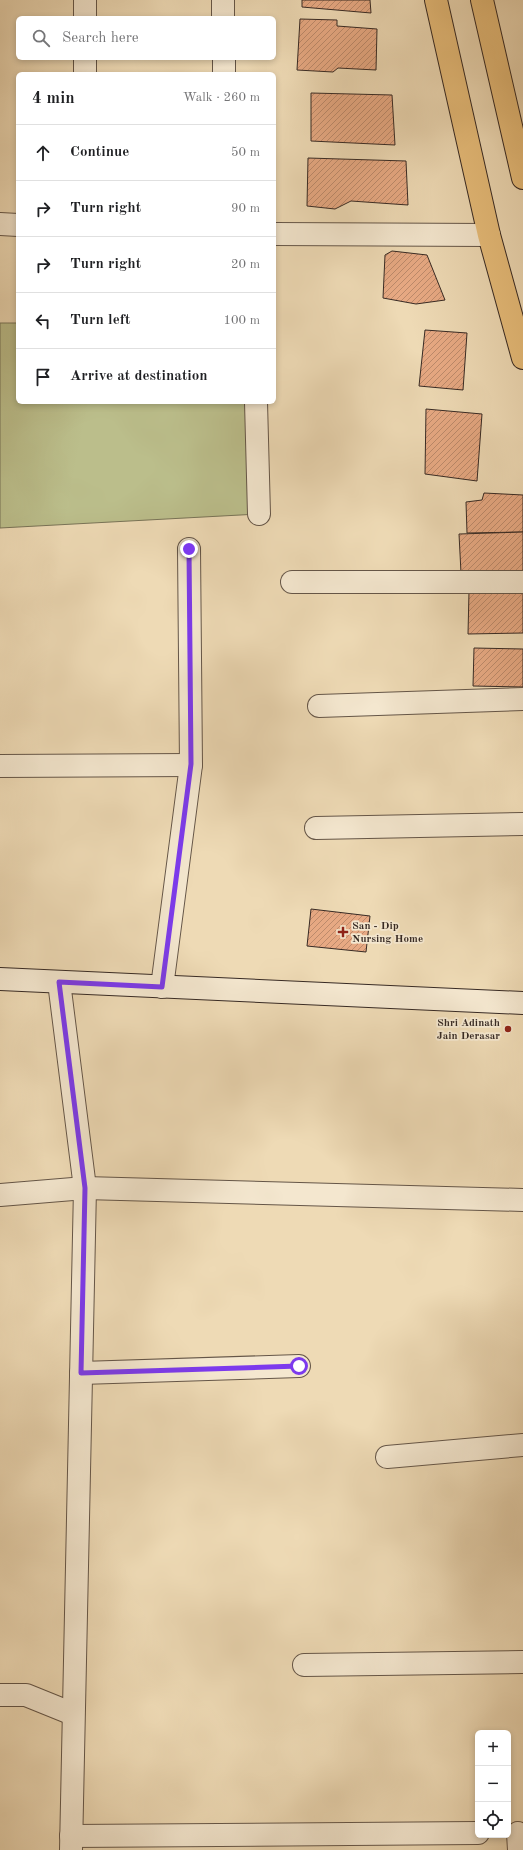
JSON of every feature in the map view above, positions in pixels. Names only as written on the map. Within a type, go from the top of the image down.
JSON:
[{"type":"highway","points":[[436,0],[489,235],[523,358]]},
{"type":"highway","points":[[482,0],[523,178]]},
{"type":"street","points":[[85,0],[85,16]]},
{"type":"street","points":[[223,0],[224,16]]},
{"type":"street","points":[[85,60],[85,72]]},
{"type":"street","points":[[224,60],[224,72]]},
{"type":"street","points":[[0,224],[16,225]]},
{"type":"street","points":[[276,234],[489,235]]},
{"type":"street","points":[[256,404],[259,514]]},
{"type":"street","points":[[162,987],[191,764],[189,549]]},
{"type":"street","points":[[292,582],[523,582]]},
{"type":"street","points":[[319,706],[523,699]]},
{"type":"street","points":[[0,766],[191,764]]},
{"type":"street","points":[[316,828],[523,824]]},
{"type":"street","points":[[0,979],[523,1003]]},
{"type":"street","points":[[59,982],[85,1188],[71,1843],[475,1833]]},
{"type":"street","points":[[0,1195],[85,1188],[523,1200]]},
{"type":"street","points":[[81,1373],[299,1366]]},
{"type":"street","points":[[387,1457],[523,1446]]},
{"type":"street","points":[[304,1665],[523,1662]]},
{"type":"street","points":[[0,1695],[26,1695],[73,1714]]},
{"type":"green space","points":[[0,323],[16,323],[16,404],[258,404],[259,514],[0,528]]},
{"type":"building","points":[[302,0],[370,0],[371,13],[302,7]]},
{"type":"building","points":[[300,19],[337,20],[337,26],[377,29],[376,70],[338,68],[333,72],[297,70]]},
{"type":"building","points":[[311,93],[392,95],[395,145],[311,141]]},
{"type":"building","points":[[308,158],[406,161],[408,205],[351,201],[335,209],[307,206]]},
{"type":"building","points":[[392,251],[427,255],[445,300],[416,304],[383,298],[385,255]]},
{"type":"building","points":[[425,330],[467,333],[463,390],[419,386]]},
{"type":"building","points":[[426,409],[482,414],[477,481],[425,474]]},
{"type":"building","points":[[484,493],[523,495],[523,532],[467,533],[466,502],[482,500]]},
{"type":"building","points":[[523,532],[523,574],[461,573],[459,534]]},
{"type":"building","points":[[523,589],[523,633],[468,634],[469,591]]},
{"type":"building","points":[[474,648],[523,649],[523,687],[473,686]]},
{"type":"building","points":[[311,909],[370,916],[366,952],[307,946]]},
{"type":"place","name":"San - Dip Nursing Home","points":[[343,932]]},
{"type":"place","name":"Shri Adinath Jain Derasar","points":[[508,1029]]},
{"type":"route","points":[[189,549],[191,764],[162,987],[59,982],[85,1188],[81,1373],[299,1366]]}]
